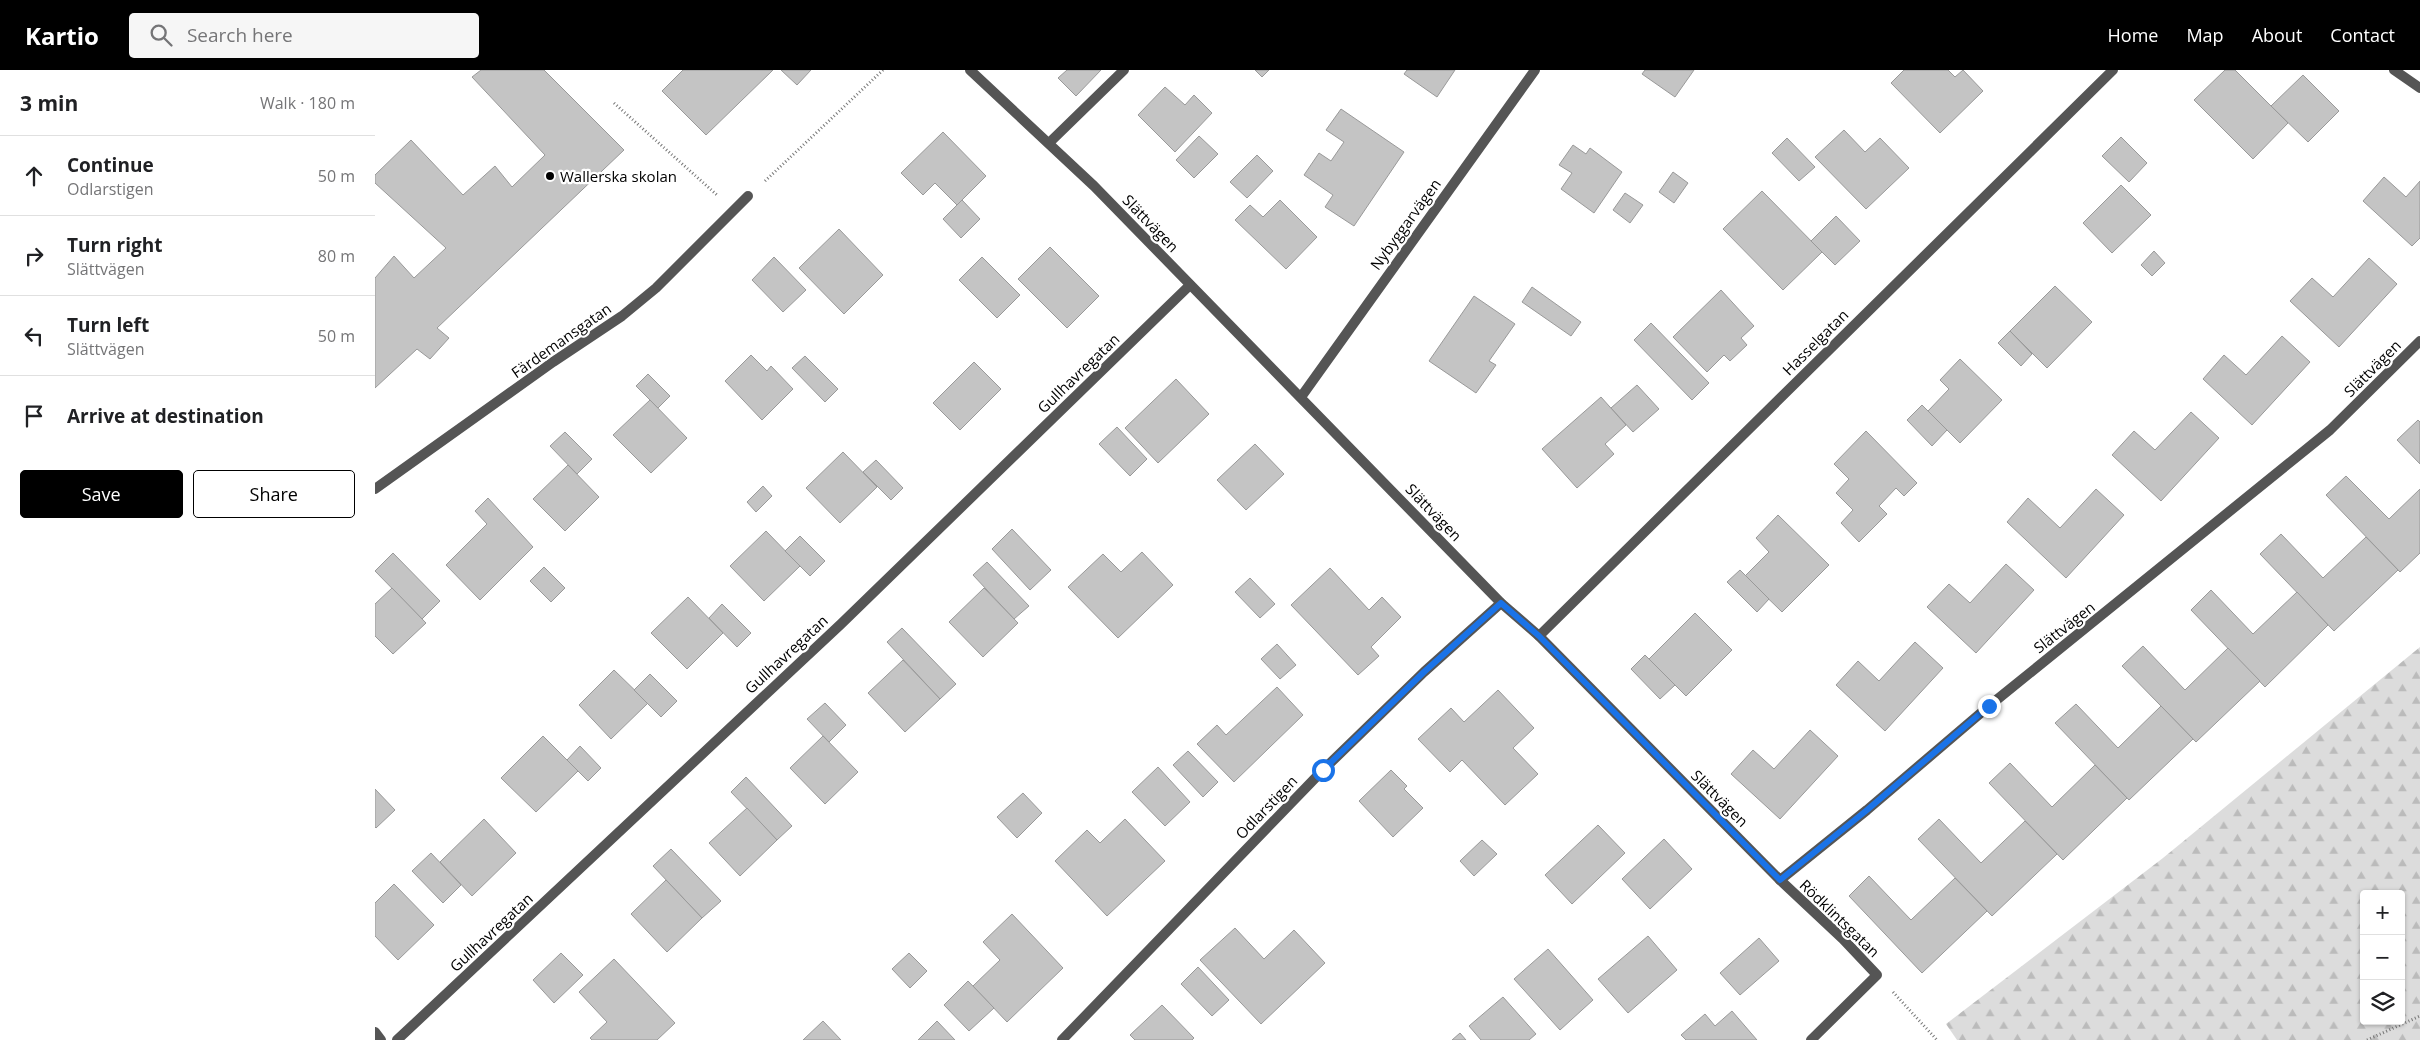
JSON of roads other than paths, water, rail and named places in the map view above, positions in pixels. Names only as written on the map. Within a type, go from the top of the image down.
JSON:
[{"type":"street","name":"Slättvägen","points":[[970,70],[1049,143],[1301,397],[1501,603],[1539,636],[1780,880],[1867,810],[1989,706],[2330,430],[2420,341]]},
{"type":"street","points":[[1049,143],[1124,70]]},
{"type":"street","name":"Nybyggarvägen","points":[[1301,397],[1535,70]]},
{"type":"street","name":"Hasselgatan","points":[[1539,636],[2113,70]]},
{"type":"street","points":[[2394,70],[2420,88]]},
{"type":"street","name":"Färdemansgatan","points":[[375,490],[553,362],[622,316],[656,288],[748,196]]},
{"type":"street","name":"Gullhavregatan","points":[[397,1040],[841,624],[1190,285]]},
{"type":"street","name":"Odlarstigen","points":[[1062,1040],[1323,770],[1424,672],[1501,603]]},
{"type":"street","name":"Rödklintsgatan","points":[[1780,880],[1877,975],[1811,1040]]},
{"type":"street","points":[[375,1032],[381,1040]]},
{"type":"place","name":"Wallerska skolan","points":[[550,176]]}]
